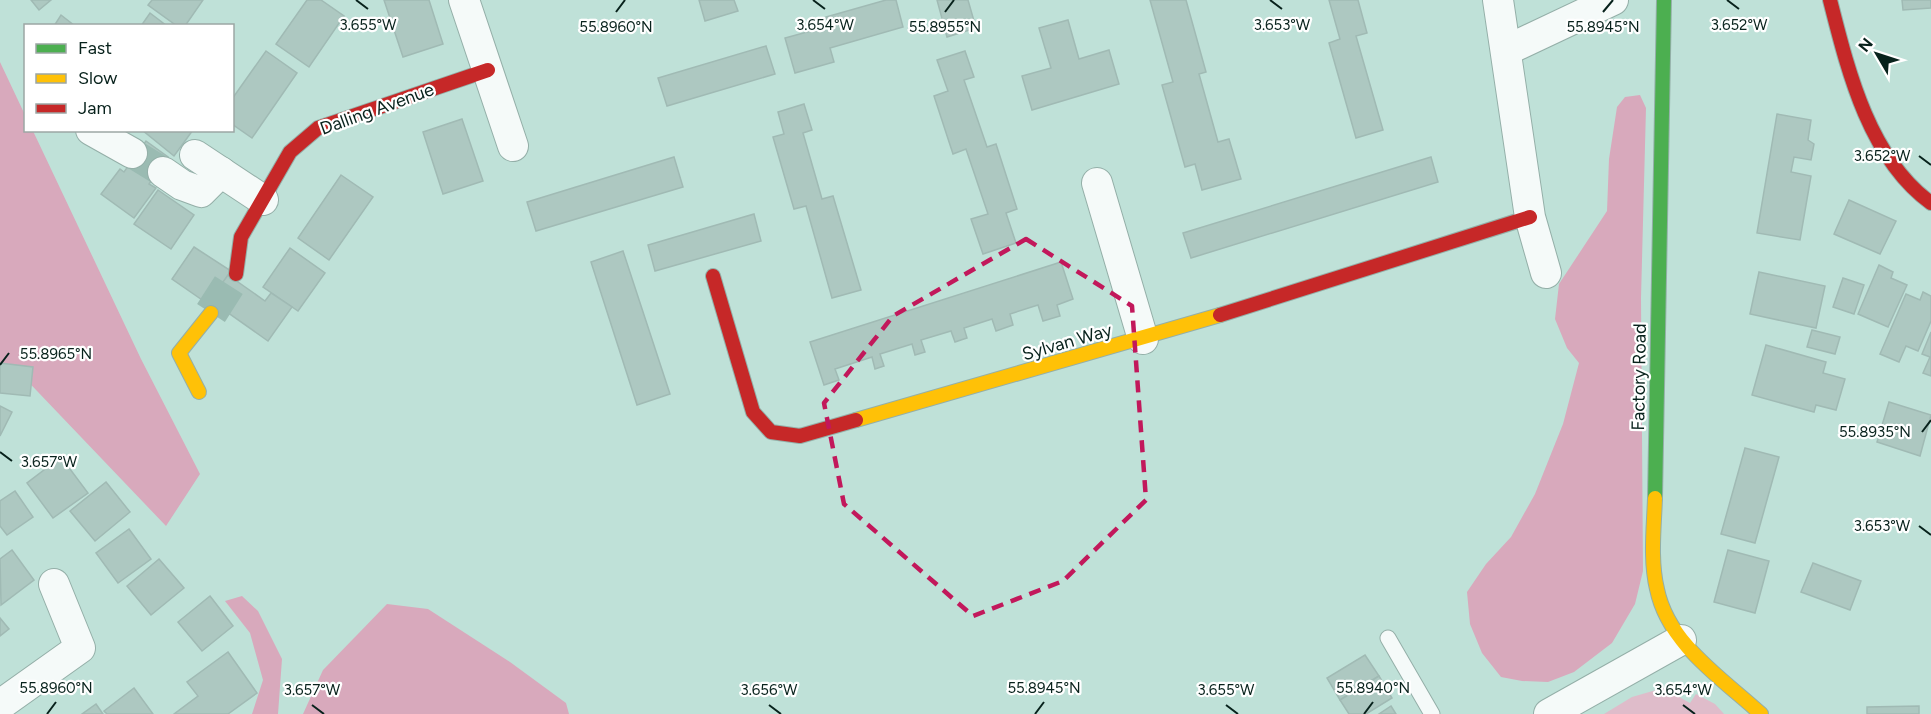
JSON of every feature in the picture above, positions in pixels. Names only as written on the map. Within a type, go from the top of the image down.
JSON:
[{"type":"street","points":[[464,0],[513,146]]},
{"type":"street","points":[[1498,0],[1530,217],[1546,273]]},
{"type":"street","points":[[1507,50],[1613,0]]},
{"type":"street","name":"Factory Road","points":[[1664,0],[1654,545],[1657,591],[1666,618],[1681,640],[1761,714]]},
{"type":"street","points":[[1830,0],[1837,29],[1875,133],[1906,183],[1931,203]]},
{"type":"street","name":"Dalling Avenue","points":[[236,274],[241,237],[290,152],[318,128],[488,70]]},
{"type":"street","points":[[95,132],[132,153]]},
{"type":"street","points":[[195,154],[263,200]]},
{"type":"street","points":[[163,172],[182,185],[201,192],[221,172]]},
{"type":"street","points":[[1097,183],[1143,339]]},
{"type":"street","name":"Sylvan Way","points":[[713,276],[753,412],[771,432],[800,436],[1143,339],[1530,217]]},
{"type":"street","points":[[199,392],[179,353],[211,313]]},
{"type":"street","points":[[0,705],[80,648],[54,585]]},
{"type":"street","points":[[1549,714],[1681,640]]},
{"type":"lane","points":[[1388,638],[1432,714]]},
{"type":"highlighted area","points":[[1026,239],[1132,306],[1146,500],[1063,581],[973,616],[844,504],[824,403],[893,316]]},
{"type":"shaded area","points":[[0,62],[24,113],[24,132],[33,132],[141,359],[200,474],[166,526],[17,370],[0,366]]},
{"type":"shaded area","points":[[1640,95],[1646,108],[1641,298],[1643,571],[1635,604],[1612,643],[1574,672],[1548,682],[1501,677],[1482,653],[1470,624],[1467,592],[1486,564],[1511,537],[1535,494],[1563,424],[1579,363],[1567,348],[1555,319],[1559,284],[1607,211],[1609,159],[1617,107],[1625,97]]},
{"type":"shaded area","points":[[242,596],[258,611],[282,659],[278,714],[252,714],[263,680],[250,633],[225,601]]},
{"type":"shaded area","points":[[387,604],[428,609],[510,662],[566,703],[569,714],[303,714],[323,670]]},
{"type":"shaded area","points":[[1663,688],[1690,703],[1696,694],[1715,704],[1724,714],[1604,714],[1632,697]]},
{"type":"building","points":[[31,0],[51,0],[39,10]]},
{"type":"building","points":[[152,0],[203,0],[186,24],[174,24],[148,5]]},
{"type":"building","points":[[307,0],[321,0],[344,16],[309,67],[276,44]]},
{"type":"building","points":[[384,0],[429,0],[443,44],[403,57]]},
{"type":"building","points":[[699,0],[734,0],[738,11],[705,21]]},
{"type":"building","points":[[886,0],[896,0],[903,27],[830,48],[834,62],[795,73],[785,38],[829,26],[826,17]]},
{"type":"building","points":[[937,0],[968,0],[976,28],[947,37]]},
{"type":"building","points":[[1150,0],[1186,0],[1206,72],[1199,74],[1218,142],[1229,139],[1241,179],[1202,190],[1195,164],[1185,167],[1162,85],[1173,82]]},
{"type":"building","points":[[1329,0],[1358,0],[1367,33],[1356,36],[1383,130],[1356,138],[1329,43],[1340,39]]},
{"type":"building","points":[[1902,0],[1931,0],[1931,8],[1903,10]]},
{"type":"building","points":[[150,13],[164,24],[142,24]]},
{"type":"building","points":[[61,15],[72,24],[55,24]]},
{"type":"building","points":[[1068,20],[1079,59],[1109,50],[1119,84],[1032,110],[1022,76],[1051,68],[1039,28]]},
{"type":"building","points":[[766,46],[775,74],[667,106],[658,78]]},
{"type":"building","points":[[266,51],[297,73],[252,138],[234,125],[234,96]]},
{"type":"building","points":[[965,51],[974,77],[964,80],[987,147],[996,144],[1017,209],[1006,213],[1016,243],[983,254],[971,219],[988,214],[966,149],[953,154],[934,96],[948,91],[937,60]]},
{"type":"building","points":[[804,104],[812,130],[803,133],[822,199],[833,196],[861,290],[832,298],[806,206],[794,209],[773,137],[784,134],[778,112]]},
{"type":"building","points":[[1777,114],[1811,120],[1808,140],[1814,144],[1811,160],[1794,157],[1791,172],[1811,176],[1800,240],[1757,233]]},
{"type":"building","points":[[462,119],[483,181],[443,194],[423,132]]},
{"type":"building","points":[[144,132],[192,132],[174,156]]},
{"type":"building","points":[[146,141],[168,157],[149,184],[156,188],[134,218],[101,194],[120,169],[124,172]]},
{"type":"building","points":[[674,157],[683,187],[536,231],[527,202]]},
{"type":"building","points":[[1431,157],[1438,182],[1191,258],[1183,233]]},
{"type":"building","points":[[341,175],[373,197],[329,260],[298,238]]},
{"type":"building","points":[[158,190],[194,215],[171,249],[134,224]]},
{"type":"building","points":[[1849,200],[1896,221],[1880,254],[1834,234]]},
{"type":"building","points":[[754,214],[761,241],[655,271],[648,245]]},
{"type":"building","points":[[194,247],[231,271],[208,304],[172,279]]},
{"type":"building","points":[[290,248],[325,273],[298,311],[263,287]]},
{"type":"building","points":[[623,251],[670,394],[637,405],[591,262]]},
{"type":"building","points":[[1061,262],[1073,299],[1057,305],[1060,316],[1043,321],[1038,305],[1010,314],[1013,325],[996,331],[992,319],[964,328],[967,338],[955,342],[951,331],[921,340],[925,352],[915,355],[912,344],[880,354],[884,366],[875,369],[872,357],[835,369],[839,380],[824,385],[810,342]]},
{"type":"building","points":[[1879,265],[1893,272],[1891,278],[1907,285],[1888,327],[1858,314]]},
{"type":"building","points":[[1759,272],[1825,286],[1816,328],[1750,314]]},
{"type":"building","points":[[228,275],[265,301],[271,293],[292,307],[268,341],[210,300]]},
{"type":"building","points":[[1843,278],[1864,285],[1854,314],[1833,307]]},
{"type":"building","points":[[1923,292],[1931,296],[1931,321],[1918,351],[1906,346],[1899,362],[1880,354],[1906,294],[1920,300]]},
{"type":"building","points":[[1812,330],[1840,337],[1835,354],[1807,347]]},
{"type":"building","points":[[1931,332],[1931,376],[1923,373],[1930,357],[1922,354]]},
{"type":"building","points":[[1766,345],[1826,362],[1823,373],[1845,379],[1836,410],[1816,405],[1814,412],[1752,395]]},
{"type":"building","points":[[0,363],[33,367],[30,396],[0,393]]},
{"type":"building","points":[[1889,402],[1931,415],[1920,456],[1877,442]]},
{"type":"building","points":[[0,406],[12,412],[0,436]]},
{"type":"building","points":[[1745,448],[1779,457],[1755,543],[1721,534]]},
{"type":"building","points":[[61,457],[88,493],[53,518],[27,483]]},
{"type":"building","points":[[106,482],[130,512],[95,541],[70,511]]},
{"type":"building","points":[[15,491],[33,517],[7,535],[0,526],[0,501]]},
{"type":"building","points":[[129,529],[151,559],[118,583],[96,553]]},
{"type":"building","points":[[12,550],[34,580],[1,605],[0,559]]},
{"type":"building","points":[[1728,550],[1769,561],[1755,613],[1714,602]]},
{"type":"building","points":[[159,559],[184,588],[151,615],[127,586]]},
{"type":"building","points":[[1813,563],[1861,581],[1850,610],[1801,592]]},
{"type":"building","points":[[210,596],[233,626],[202,651],[178,622]]},
{"type":"building","points":[[0,618],[9,629],[0,636]]},
{"type":"building","points":[[228,652],[257,693],[228,714],[174,714],[198,696],[187,682]]},
{"type":"building","points":[[1365,655],[1379,676],[1340,700],[1327,678]]},
{"type":"building","points":[[1379,676],[1392,698],[1366,714],[1349,714],[1340,700]]},
{"type":"building","points":[[134,688],[153,714],[107,714],[104,711]]},
{"type":"building","points":[[96,704],[103,714],[82,714]]},
{"type":"building","points":[[1391,706],[1396,714],[1379,714]]},
{"type":"building","points":[[1919,706],[1919,714],[1867,714],[1867,707]]},
{"type":"tunnel","points":[[132,153],[163,172]]},
{"type":"tunnel","points":[[211,313],[236,274]]},
{"type":"traffic: fast","points":[[1655,498],[1664,0]]},
{"type":"traffic: slow","points":[[199,392],[179,353],[211,313]]},
{"type":"traffic: slow","points":[[856,420],[1220,315]]},
{"type":"traffic: slow","points":[[1655,498],[1654,567],[1663,609],[1673,627],[1699,659],[1761,714]]},
{"type":"traffic: jam","points":[[1830,0],[1854,84],[1877,138],[1892,162],[1910,184],[1931,203]]},
{"type":"traffic: jam","points":[[236,274],[241,237],[290,152],[318,128],[488,70]]},
{"type":"traffic: jam","points":[[1220,315],[1530,217]]},
{"type":"traffic: jam","points":[[713,276],[753,412],[771,432],[800,436],[856,420]]}]
